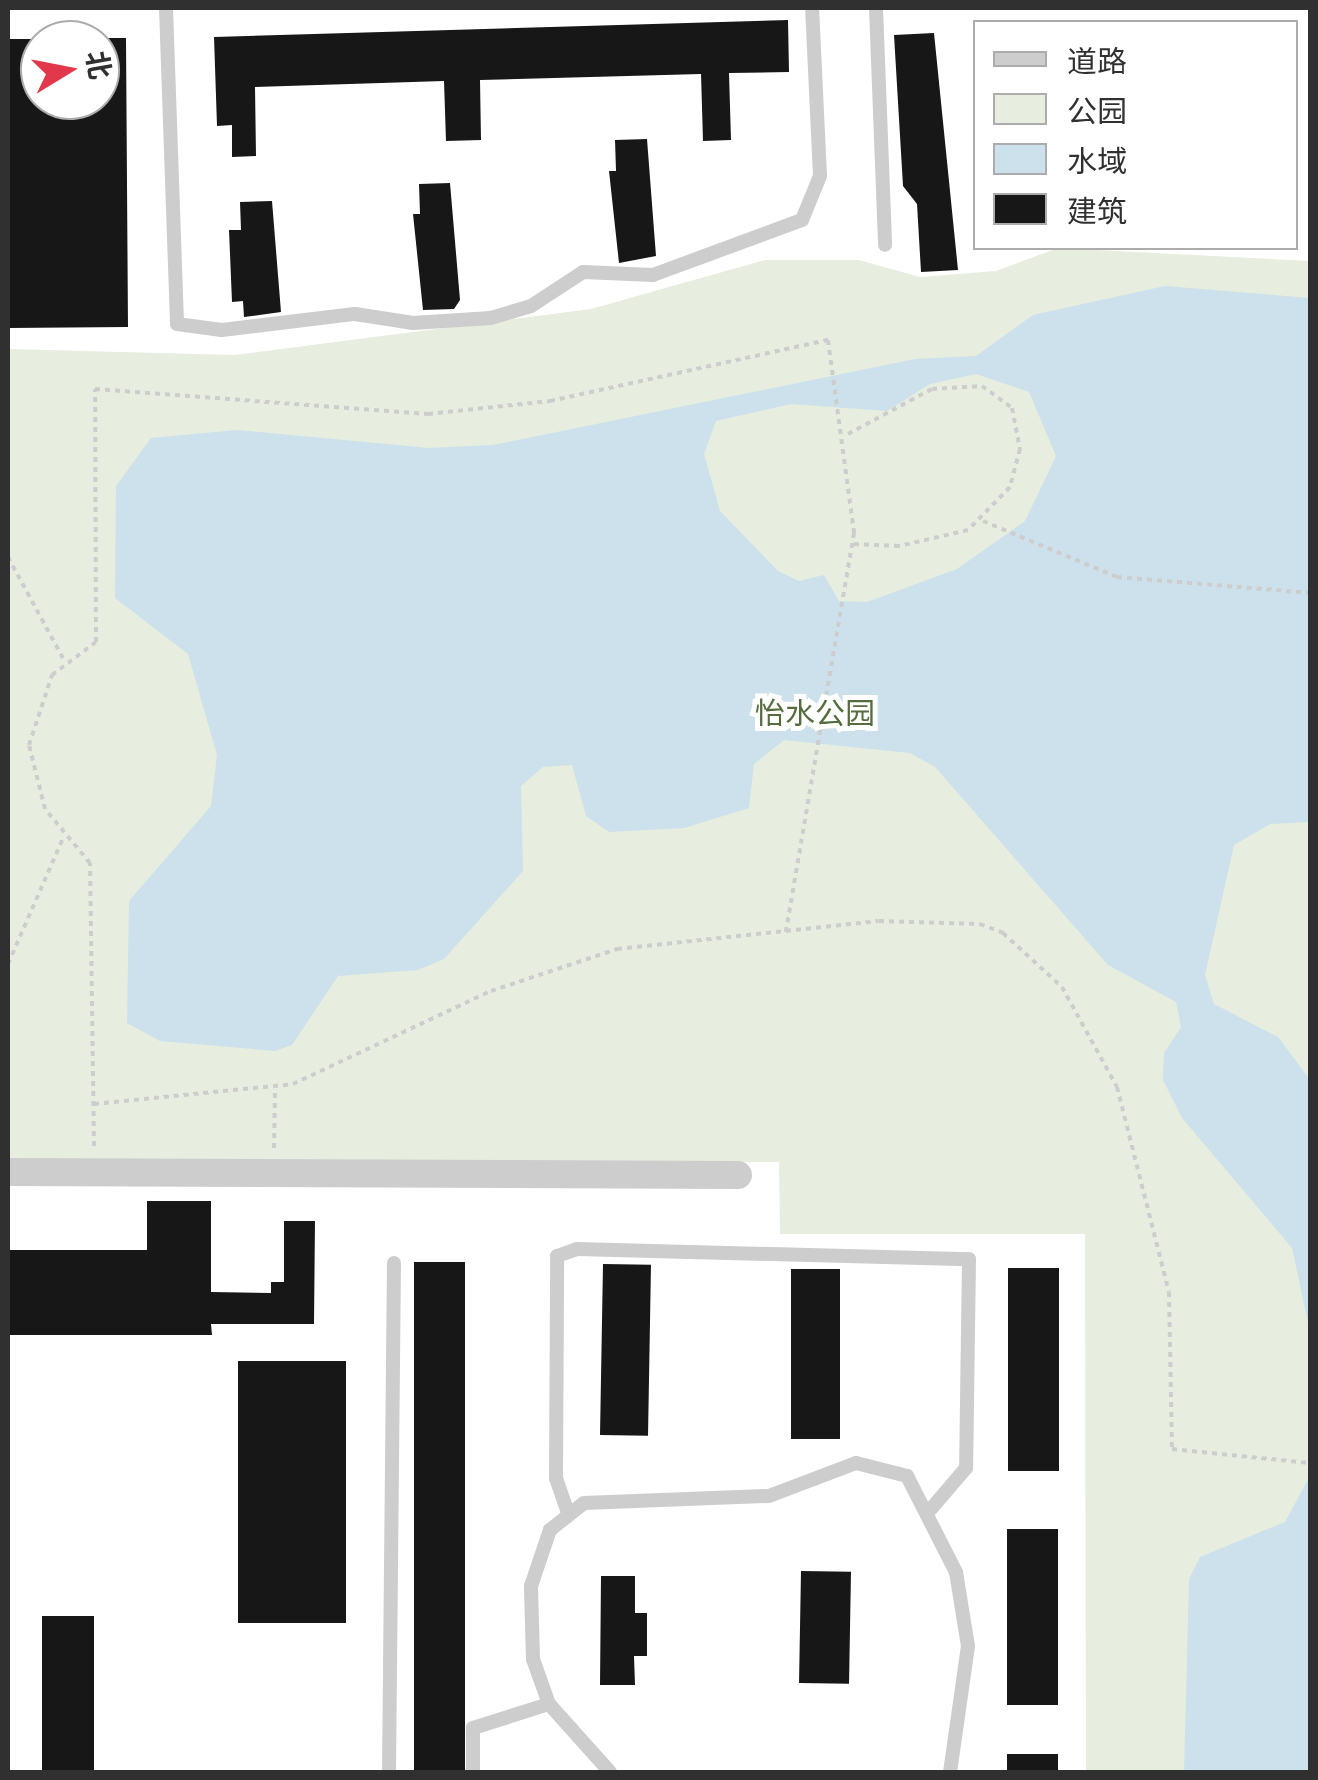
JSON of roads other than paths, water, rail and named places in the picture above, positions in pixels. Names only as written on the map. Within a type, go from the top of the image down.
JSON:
[{"type":"street","points":[[8,1172],[738,1174]]},
{"type":"lane","points":[[166,8],[177,324],[222,330],[355,314],[413,324],[491,318],[531,306],[583,272],[653,275],[802,220],[820,176],[812,8]]},
{"type":"lane","points":[[876,8],[885,245]]},
{"type":"lane","points":[[568,1513],[556,1478],[557,1256],[577,1249],[969,1258],[966,1468],[931,1508]]},
{"type":"lane","points":[[389,1772],[394,1263]]},
{"type":"lane","points":[[610,1772],[549,1704],[533,1658],[531,1586],[550,1530],[568,1513],[612,1499],[769,1496],[856,1463],[907,1476],[931,1508],[966,1608],[950,1772]]},
{"type":"lane","points":[[472,1772],[473,1728],[549,1704]]},
{"type":"water","points":[[1165,286],[1310,298],[1310,822],[1270,824],[1234,845],[1205,975],[1214,1004],[1278,1037],[1310,1080],[1310,1332],[1292,1248],[1182,1118],[1163,1080],[1164,1053],[1181,1027],[1176,1002],[1108,965],[935,767],[910,753],[784,740],[754,764],[749,808],[684,828],[609,832],[586,816],[572,765],[543,767],[521,786],[523,871],[444,959],[418,970],[338,976],[292,1045],[275,1051],[160,1041],[127,1023],[129,901],[211,806],[217,755],[188,654],[115,598],[116,486],[151,438],[237,430],[429,448],[493,445],[915,359],[976,356],[1033,315]],"holes":[[[976,374],[1029,392],[1056,456],[1025,521],[957,569],[867,602],[839,601],[824,575],[799,581],[778,571],[720,511],[704,454],[716,421],[791,404],[887,411],[930,384]]]},
{"type":"water","points":[[1310,1476],[1310,1772],[1184,1772],[1189,1579],[1200,1557],[1285,1522]]},
{"type":"park label","name":"怡水公园","points":[[815,714]]}]
